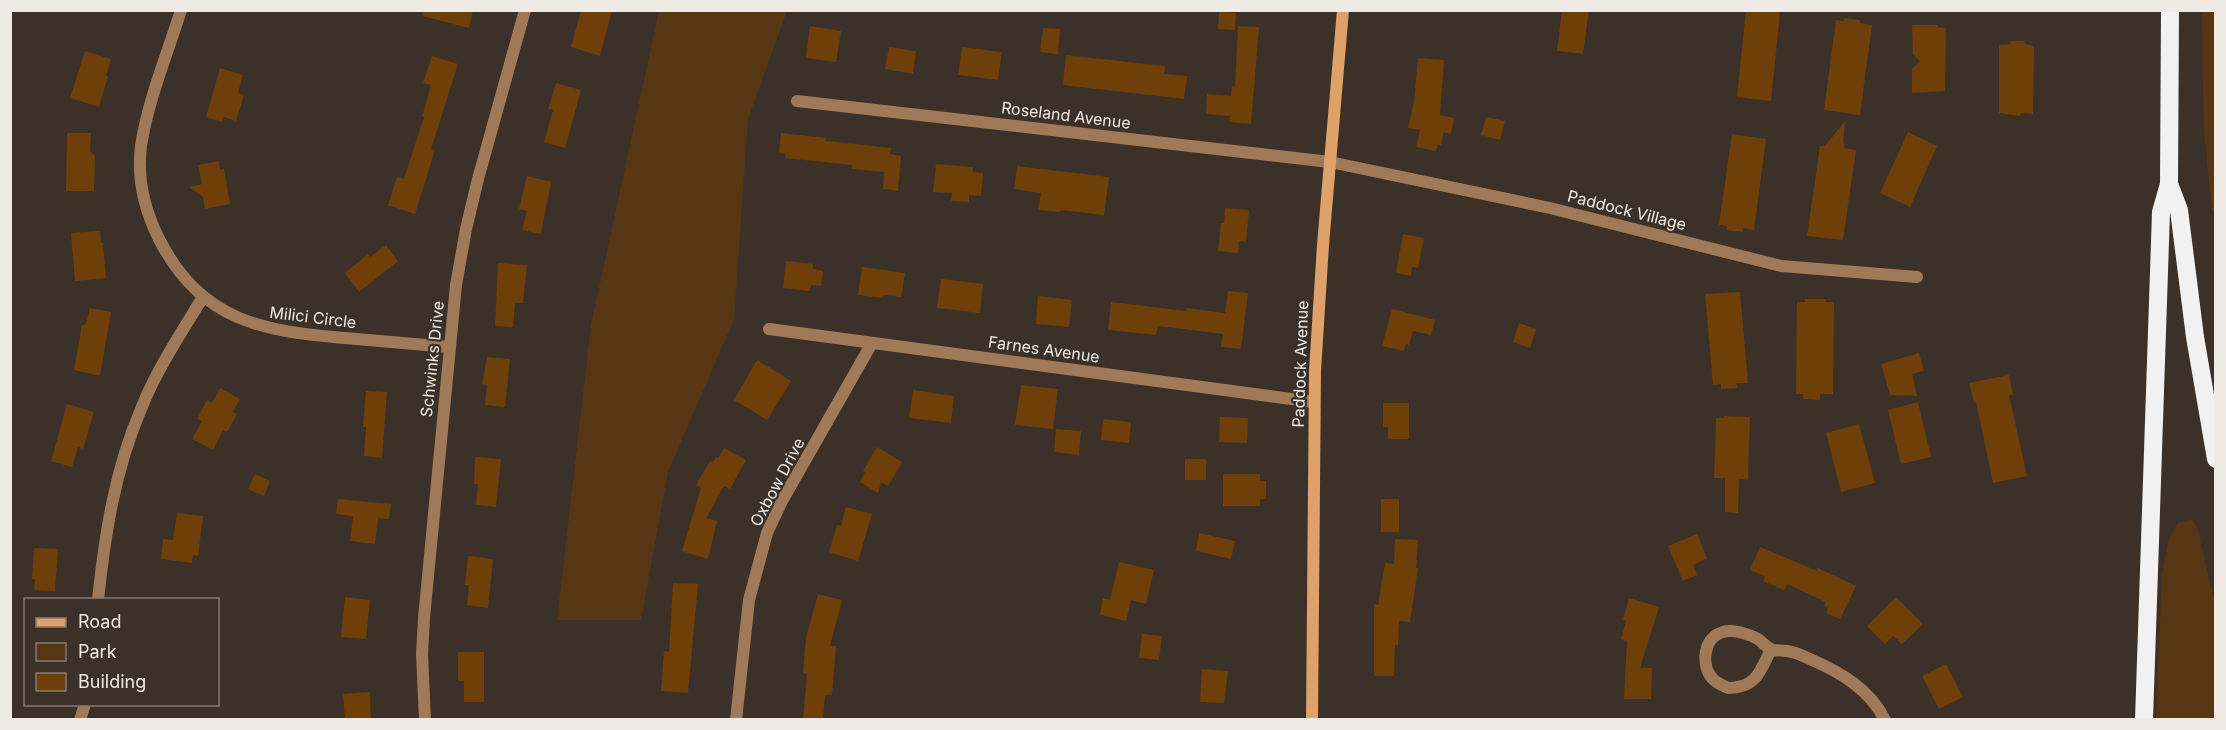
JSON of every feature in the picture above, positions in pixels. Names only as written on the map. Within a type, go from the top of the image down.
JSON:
[{"type":"highway","points":[[2144,720],[2161,212],[2169,184],[2170,10]]},
{"type":"highway","points":[[2169,184],[2176,197],[2179,210],[2195,337],[2216,459]]},
{"type":"main road","name":"Paddock Avenue","points":[[1312,720],[1314,402],[1317,332],[1343,10]]},
{"type":"street","name":"Milici Circle","points":[[181,10],[147,120],[141,148],[141,178],[145,203],[160,242],[182,274],[203,297],[231,315],[261,327],[298,334],[449,347]]},
{"type":"street","name":"Schwinks Drive","points":[[425,720],[422,654],[424,618],[456,285],[466,229],[525,10]]},
{"type":"street","name":"Roseland Avenue","points":[[797,101],[1330,162]]},
{"type":"street","name":"Paddock Village","points":[[1330,162],[1550,208],[1781,266],[1917,277]]},
{"type":"street","points":[[98,598],[104,541],[112,497],[124,454],[141,407],[159,370],[203,297]]},
{"type":"street","name":"Farnes Avenue","points":[[769,329],[1314,402]]},
{"type":"street","name":"Oxbow Drive","points":[[736,720],[749,600],[767,533],[782,501],[872,343]]},
{"type":"street","points":[[1771,649],[1754,681],[1748,684],[1728,688],[1713,678],[1707,669],[1706,652],[1716,635],[1734,631],[1748,635],[1771,649],[1792,652],[1829,668],[1849,680],[1858,686],[1880,710],[1885,720]]},
{"type":"green space","points":[[659,11],[787,11],[748,119],[734,319],[668,472],[641,620],[557,620],[591,325]]},
{"type":"green space","points":[[2202,11],[2215,11],[2215,212],[2212,210],[2204,131]]},
{"type":"green space","points":[[2191,519],[2197,526],[2215,604],[2215,719],[2156,719],[2162,574],[2169,538],[2178,523]]},
{"type":"building","points":[[423,10],[473,10],[469,28],[422,16]]},
{"type":"building","points":[[581,10],[612,10],[600,56],[571,47]]},
{"type":"building","points":[[1562,10],[1589,10],[1583,54],[1557,51]]},
{"type":"building","points":[[1746,10],[1773,10],[1780,13],[1771,101],[1737,97]]},
{"type":"building","points":[[1219,12],[1236,13],[1235,30],[1218,29]]},
{"type":"building","points":[[1844,18],[1860,20],[1860,23],[1872,25],[1860,115],[1824,110],[1836,20],[1844,21]]},
{"type":"building","points":[[1912,25],[1938,25],[1938,27],[1946,28],[1945,91],[1912,93],[1912,69],[1920,61],[1913,54]]},
{"type":"building","points":[[810,26],[841,31],[836,62],[806,58]]},
{"type":"building","points":[[1238,26],[1259,27],[1251,124],[1229,122],[1230,116],[1206,114],[1207,94],[1231,96],[1232,86],[1235,86]]},
{"type":"building","points":[[1043,28],[1060,29],[1058,54],[1040,52]]},
{"type":"building","points":[[2011,41],[2024,41],[2025,44],[2034,46],[2033,114],[2021,113],[2020,116],[1999,113],[1999,45],[2010,44]]},
{"type":"building","points":[[889,47],[916,51],[913,74],[885,69]]},
{"type":"building","points":[[962,47],[1002,52],[998,80],[958,75]]},
{"type":"building","points":[[85,51],[111,59],[99,107],[70,98]]},
{"type":"building","points":[[1066,55],[1165,66],[1164,74],[1187,76],[1184,99],[1063,85]]},
{"type":"building","points":[[432,56],[458,64],[431,149],[435,150],[415,214],[388,205],[397,177],[404,179],[424,117],[422,117],[431,85],[423,83]]},
{"type":"building","points":[[1418,58],[1444,60],[1440,115],[1454,118],[1451,134],[1444,132],[1441,145],[1438,145],[1436,151],[1416,147],[1420,130],[1408,128],[1414,102]]},
{"type":"building","points":[[220,68],[243,75],[238,93],[244,95],[236,121],[224,117],[222,122],[206,117]]},
{"type":"building","points":[[556,83],[581,90],[565,148],[544,142],[553,110],[548,109]]},
{"type":"building","points":[[1486,117],[1505,121],[1500,140],[1481,135]]},
{"type":"building","points":[[1845,121],[1844,148],[1856,150],[1843,240],[1807,236],[1820,146],[1825,146]]},
{"type":"building","points":[[1908,132],[1937,146],[1910,207],[1880,193]]},
{"type":"building","points":[[67,133],[91,133],[90,151],[95,156],[94,191],[66,191]]},
{"type":"building","points":[[781,133],[826,138],[826,141],[891,148],[890,154],[901,156],[898,191],[883,189],[884,172],[852,169],[852,165],[785,158],[786,154],[779,153]]},
{"type":"building","points":[[1732,134],[1766,139],[1754,230],[1743,228],[1743,232],[1726,230],[1727,226],[1719,225]]},
{"type":"building","points":[[219,161],[220,170],[224,169],[230,204],[205,209],[203,197],[189,187],[202,184],[198,165]]},
{"type":"building","points":[[936,164],[973,167],[973,172],[983,173],[981,196],[969,195],[969,202],[951,201],[952,193],[933,192]]},
{"type":"building","points":[[1017,166],[1109,177],[1104,215],[1038,210],[1041,193],[1014,189]]},
{"type":"building","points":[[527,176],[551,182],[541,234],[522,230],[527,211],[519,209]]},
{"type":"building","points":[[1225,208],[1249,210],[1246,242],[1239,241],[1238,253],[1218,251]]},
{"type":"building","points":[[100,231],[106,278],[75,281],[71,233]]},
{"type":"building","points":[[1403,234],[1424,238],[1418,268],[1412,267],[1411,276],[1396,273]]},
{"type":"building","points":[[386,245],[398,261],[359,292],[345,273],[368,254],[370,257]]},
{"type":"building","points":[[786,261],[813,264],[813,269],[823,271],[821,286],[811,285],[810,291],[783,288]]},
{"type":"building","points":[[498,263],[527,265],[523,303],[515,303],[513,327],[495,326]]},
{"type":"building","points":[[862,267],[905,273],[901,297],[885,295],[882,298],[858,295]]},
{"type":"building","points":[[941,279],[983,284],[980,313],[937,308]]},
{"type":"building","points":[[1228,291],[1248,293],[1241,349],[1221,347],[1223,334],[1158,326],[1156,335],[1108,330],[1111,302],[1225,313]]},
{"type":"building","points":[[1740,292],[1748,383],[1736,383],[1737,388],[1721,389],[1721,384],[1713,385],[1705,294]]},
{"type":"building","points":[[1038,296],[1072,300],[1069,327],[1036,324]]},
{"type":"building","points":[[1805,299],[1826,299],[1826,302],[1834,302],[1833,394],[1820,394],[1820,400],[1803,399],[1803,394],[1796,394],[1797,302],[1805,302]]},
{"type":"building","points":[[90,308],[111,312],[100,376],[74,370],[82,325],[86,324]]},
{"type":"building","points":[[1392,309],[1435,320],[1431,335],[1413,331],[1409,345],[1406,344],[1404,351],[1382,346]]},
{"type":"building","points":[[1519,323],[1536,329],[1530,348],[1513,342]]},
{"type":"building","points":[[1919,353],[1924,371],[1912,374],[1917,396],[1890,395],[1881,364]]},
{"type":"building","points":[[487,357],[510,359],[505,407],[485,405],[487,385],[482,384]]},
{"type":"building","points":[[757,360],[791,381],[767,420],[734,400]]},
{"type":"building","points":[[2009,375],[2013,395],[2009,395],[2027,476],[1993,483],[1976,402],[1974,403],[1969,383]]},
{"type":"building","points":[[1021,385],[1058,389],[1053,429],[1015,425]]},
{"type":"building","points":[[220,388],[240,399],[233,412],[237,414],[227,432],[223,430],[213,450],[192,439],[202,421],[197,419],[207,400],[212,403]]},
{"type":"building","points":[[913,390],[954,396],[951,423],[909,418]]},
{"type":"building","points":[[366,391],[387,392],[382,458],[364,456],[366,427],[363,427]]},
{"type":"building","points":[[1918,402],[1931,457],[1901,464],[1888,410]]},
{"type":"building","points":[[1383,403],[1409,403],[1409,439],[1388,439],[1388,427],[1383,427]]},
{"type":"building","points":[[67,404],[94,412],[83,449],[78,447],[72,467],[51,461]]},
{"type":"building","points":[[1724,416],[1750,417],[1748,480],[1739,479],[1738,513],[1725,512],[1725,478],[1714,478],[1716,418],[1724,418]]},
{"type":"building","points":[[1220,417],[1248,418],[1247,443],[1219,442]]},
{"type":"building","points":[[1103,419],[1131,422],[1129,443],[1101,440]]},
{"type":"building","points":[[1859,424],[1875,483],[1841,492],[1826,433]]},
{"type":"building","points":[[1056,429],[1081,431],[1079,455],[1054,452]]},
{"type":"building","points":[[877,447],[902,462],[888,486],[881,482],[878,493],[860,482],[865,472],[863,471]]},
{"type":"building","points":[[724,448],[746,460],[730,489],[724,486],[706,518],[717,521],[708,559],[682,551],[701,488],[696,485],[710,461],[713,462],[716,457],[718,458]]},
{"type":"building","points":[[475,457],[501,459],[496,507],[476,505],[478,484],[474,484]]},
{"type":"building","points":[[1185,459],[1206,459],[1206,480],[1185,480]]},
{"type":"building","points":[[255,474],[270,481],[264,496],[248,489]]},
{"type":"building","points":[[1223,474],[1260,474],[1260,481],[1266,481],[1266,499],[1260,499],[1260,506],[1223,506]]},
{"type":"building","points":[[338,499],[391,504],[389,519],[378,518],[375,544],[350,541],[353,516],[336,514]]},
{"type":"building","points":[[1381,499],[1399,499],[1399,532],[1381,532]]},
{"type":"building","points":[[846,507],[872,514],[858,561],[829,552],[837,525],[841,526]]},
{"type":"building","points":[[177,513],[203,516],[198,556],[193,555],[192,563],[161,559],[163,539],[173,540]]},
{"type":"building","points":[[1199,533],[1235,541],[1231,559],[1196,551]]},
{"type":"building","points":[[1697,534],[1707,558],[1693,565],[1697,575],[1683,581],[1668,546]]},
{"type":"building","points":[[1395,539],[1418,540],[1416,568],[1418,568],[1410,622],[1399,621],[1398,645],[1395,645],[1394,676],[1374,676],[1374,604],[1378,605],[1385,563],[1394,564]]},
{"type":"building","points":[[1760,547],[1817,571],[1818,568],[1856,586],[1840,619],[1826,613],[1828,608],[1824,606],[1826,602],[1787,584],[1784,590],[1763,581],[1765,576],[1750,570]]},
{"type":"building","points":[[34,548],[58,549],[55,591],[34,590],[35,580],[32,579]]},
{"type":"building","points":[[468,556],[493,559],[488,608],[467,605],[469,585],[465,585]]},
{"type":"building","points":[[1119,562],[1154,570],[1146,604],[1131,600],[1126,621],[1100,615],[1103,598],[1110,600]]},
{"type":"building","points":[[673,583],[698,584],[688,693],[661,691],[664,651],[669,652]]},
{"type":"building","points":[[818,594],[842,600],[830,646],[836,646],[832,695],[825,695],[823,720],[803,720],[807,674],[803,673],[806,638]]},
{"type":"building","points":[[345,597],[370,600],[366,639],[341,637]]},
{"type":"building","points":[[1896,597],[1923,624],[1902,644],[1893,636],[1885,644],[1867,626]]},
{"type":"building","points":[[1629,598],[1659,607],[1640,668],[1652,668],[1651,699],[1624,699],[1627,641],[1621,639]]},
{"type":"building","points":[[1142,634],[1162,636],[1159,660],[1139,658]]},
{"type":"building","points":[[458,652],[484,652],[484,702],[464,702],[464,681],[458,681]]},
{"type":"building","points":[[1946,664],[1963,697],[1939,709],[1922,676]]},
{"type":"building","points":[[1202,669],[1228,671],[1224,703],[1200,702]]},
{"type":"building","points":[[370,692],[371,720],[345,720],[343,694]]}]
